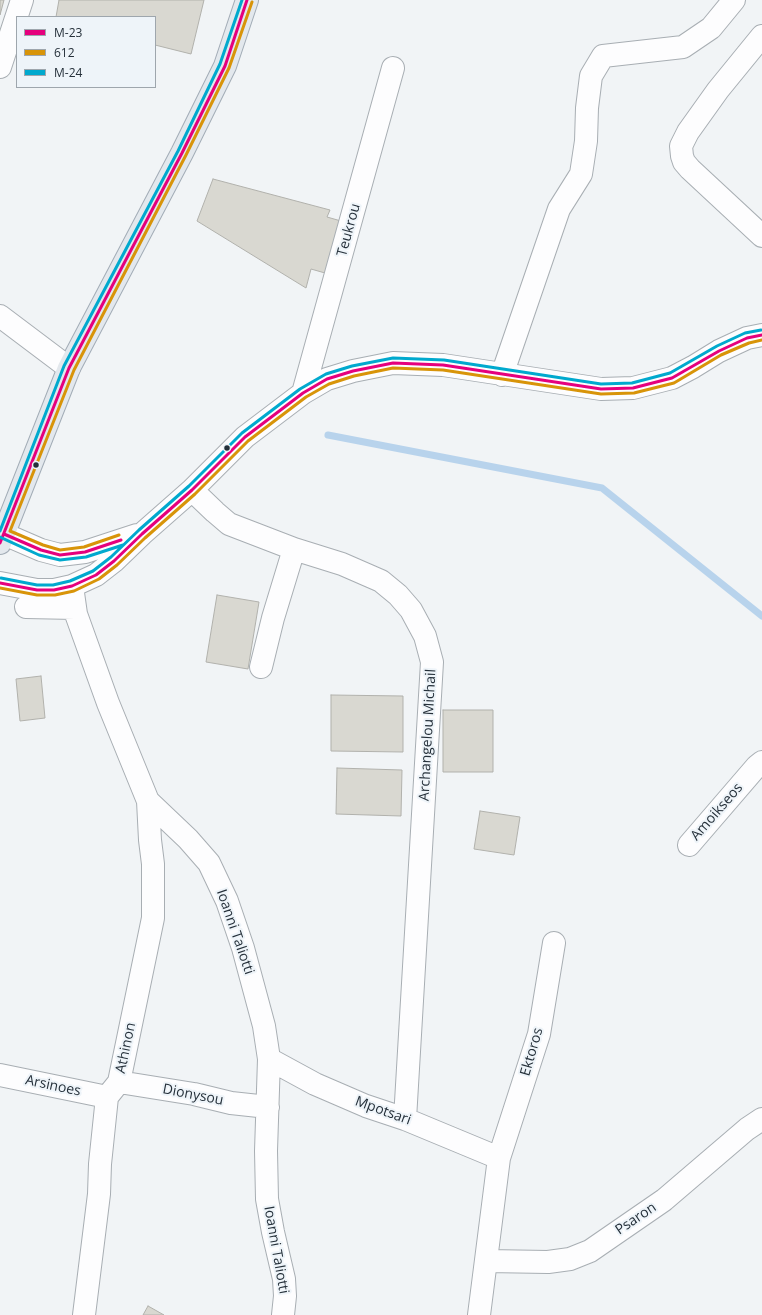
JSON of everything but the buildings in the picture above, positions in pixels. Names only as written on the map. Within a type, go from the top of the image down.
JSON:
[{"type":"main road","points":[[2,538],[69,368],[178,160],[225,66],[247,0]]},
{"type":"street","points":[[17,16],[22,0]]},
{"type":"street","points":[[502,375],[559,209],[581,174],[586,141],[587,108],[591,76],[603,56],[682,47],[712,28],[734,0]]},
{"type":"street","points":[[0,67],[16,18]]},
{"type":"street","points":[[762,36],[718,90],[688,132],[681,146],[684,162],[690,169],[762,236]]},
{"type":"street","name":"Teukrou","points":[[303,393],[393,68]]},
{"type":"street","points":[[0,316],[69,368]]},
{"type":"street","points":[[0,583],[37,590],[54,590],[72,586],[96,575],[114,561],[192,490],[245,437],[303,393],[327,380],[353,371],[393,363],[443,365],[601,389],[634,388],[672,378],[719,351],[747,338],[762,335]]},
{"type":"street","name":"Archangelou Michail","points":[[192,490],[229,524],[294,549],[342,564],[381,581],[398,595],[411,610],[425,636],[432,662],[405,1119]]},
{"type":"street","points":[[2,538],[60,555],[85,552],[142,534]]},
{"type":"street","points":[[261,667],[273,618],[294,549]]},
{"type":"street","name":"Ioanni Taliotti","points":[[72,586],[76,614],[108,703],[148,801],[188,839],[209,863],[227,901],[245,955],[264,1026],[270,1059],[266,1152],[267,1199],[284,1279],[285,1296],[283,1315]]},
{"type":"street","points":[[26,607],[75,608]]},
{"type":"street","name":"Amoikseos","points":[[689,845],[762,762]]},
{"type":"street","name":"Athinon","points":[[84,1315],[99,1194],[100,1164],[113,1090],[153,918],[153,864],[148,801]]},
{"type":"street","name":"Ektoros","points":[[479,1315],[499,1158],[539,1034],[554,943]]},
{"type":"street","name":"Mpotsari","points":[[270,1059],[315,1084],[366,1106],[405,1119],[499,1158]]},
{"type":"street","name":"Arsinoes","points":[[0,1076],[113,1090]]},
{"type":"street","name":"Dionysou","points":[[113,1090],[194,1094],[231,1103],[268,1107]]},
{"type":"street","name":"Psaron","points":[[486,1261],[548,1262],[570,1259],[590,1250],[664,1200],[747,1129],[762,1119]]},
{"type":"waterway","points":[[328,435],[602,488],[762,616]]},
{"type":"transit line","name":"M-24","points":[[0,531],[64,366],[178,151],[220,64],[242,0]]},
{"type":"transit line","name":"M-23","points":[[0,543],[69,368],[182,153],[225,66],[247,0]]},
{"type":"transit line","name":"612","points":[[119,535],[84,547],[60,550],[43,545],[10,531],[74,370],[186,155],[229,68],[252,2]]},
{"type":"transit line","name":"M-24","points":[[1,578],[37,585],[53,585],[70,581],[93,571],[111,557],[189,486],[242,433],[300,389],[326,374],[352,366],[393,358],[444,360],[601,384],[632,383],[670,373],[717,346],[745,333],[761,330]]},
{"type":"transit line","name":"M-23","points":[[0,583],[37,590],[54,590],[72,586],[96,575],[114,561],[192,490],[245,437],[303,393],[327,379],[353,371],[393,363],[443,365],[601,389],[633,388],[672,378],[719,351],[747,338],[762,335]]},
{"type":"transit line","name":"612","points":[[0,588],[37,595],[55,595],[74,591],[99,579],[117,565],[195,494],[248,441],[306,397],[329,384],[354,376],[393,368],[443,370],[601,394],[634,393],[674,383],[721,355],[749,343],[762,340]]},
{"type":"transit line","name":"M-23","points":[[4,534],[41,550],[60,555],[85,552],[121,540]]},
{"type":"transit line","name":"M-24","points":[[0,537],[39,555],[60,560],[86,557],[123,545]]}]
